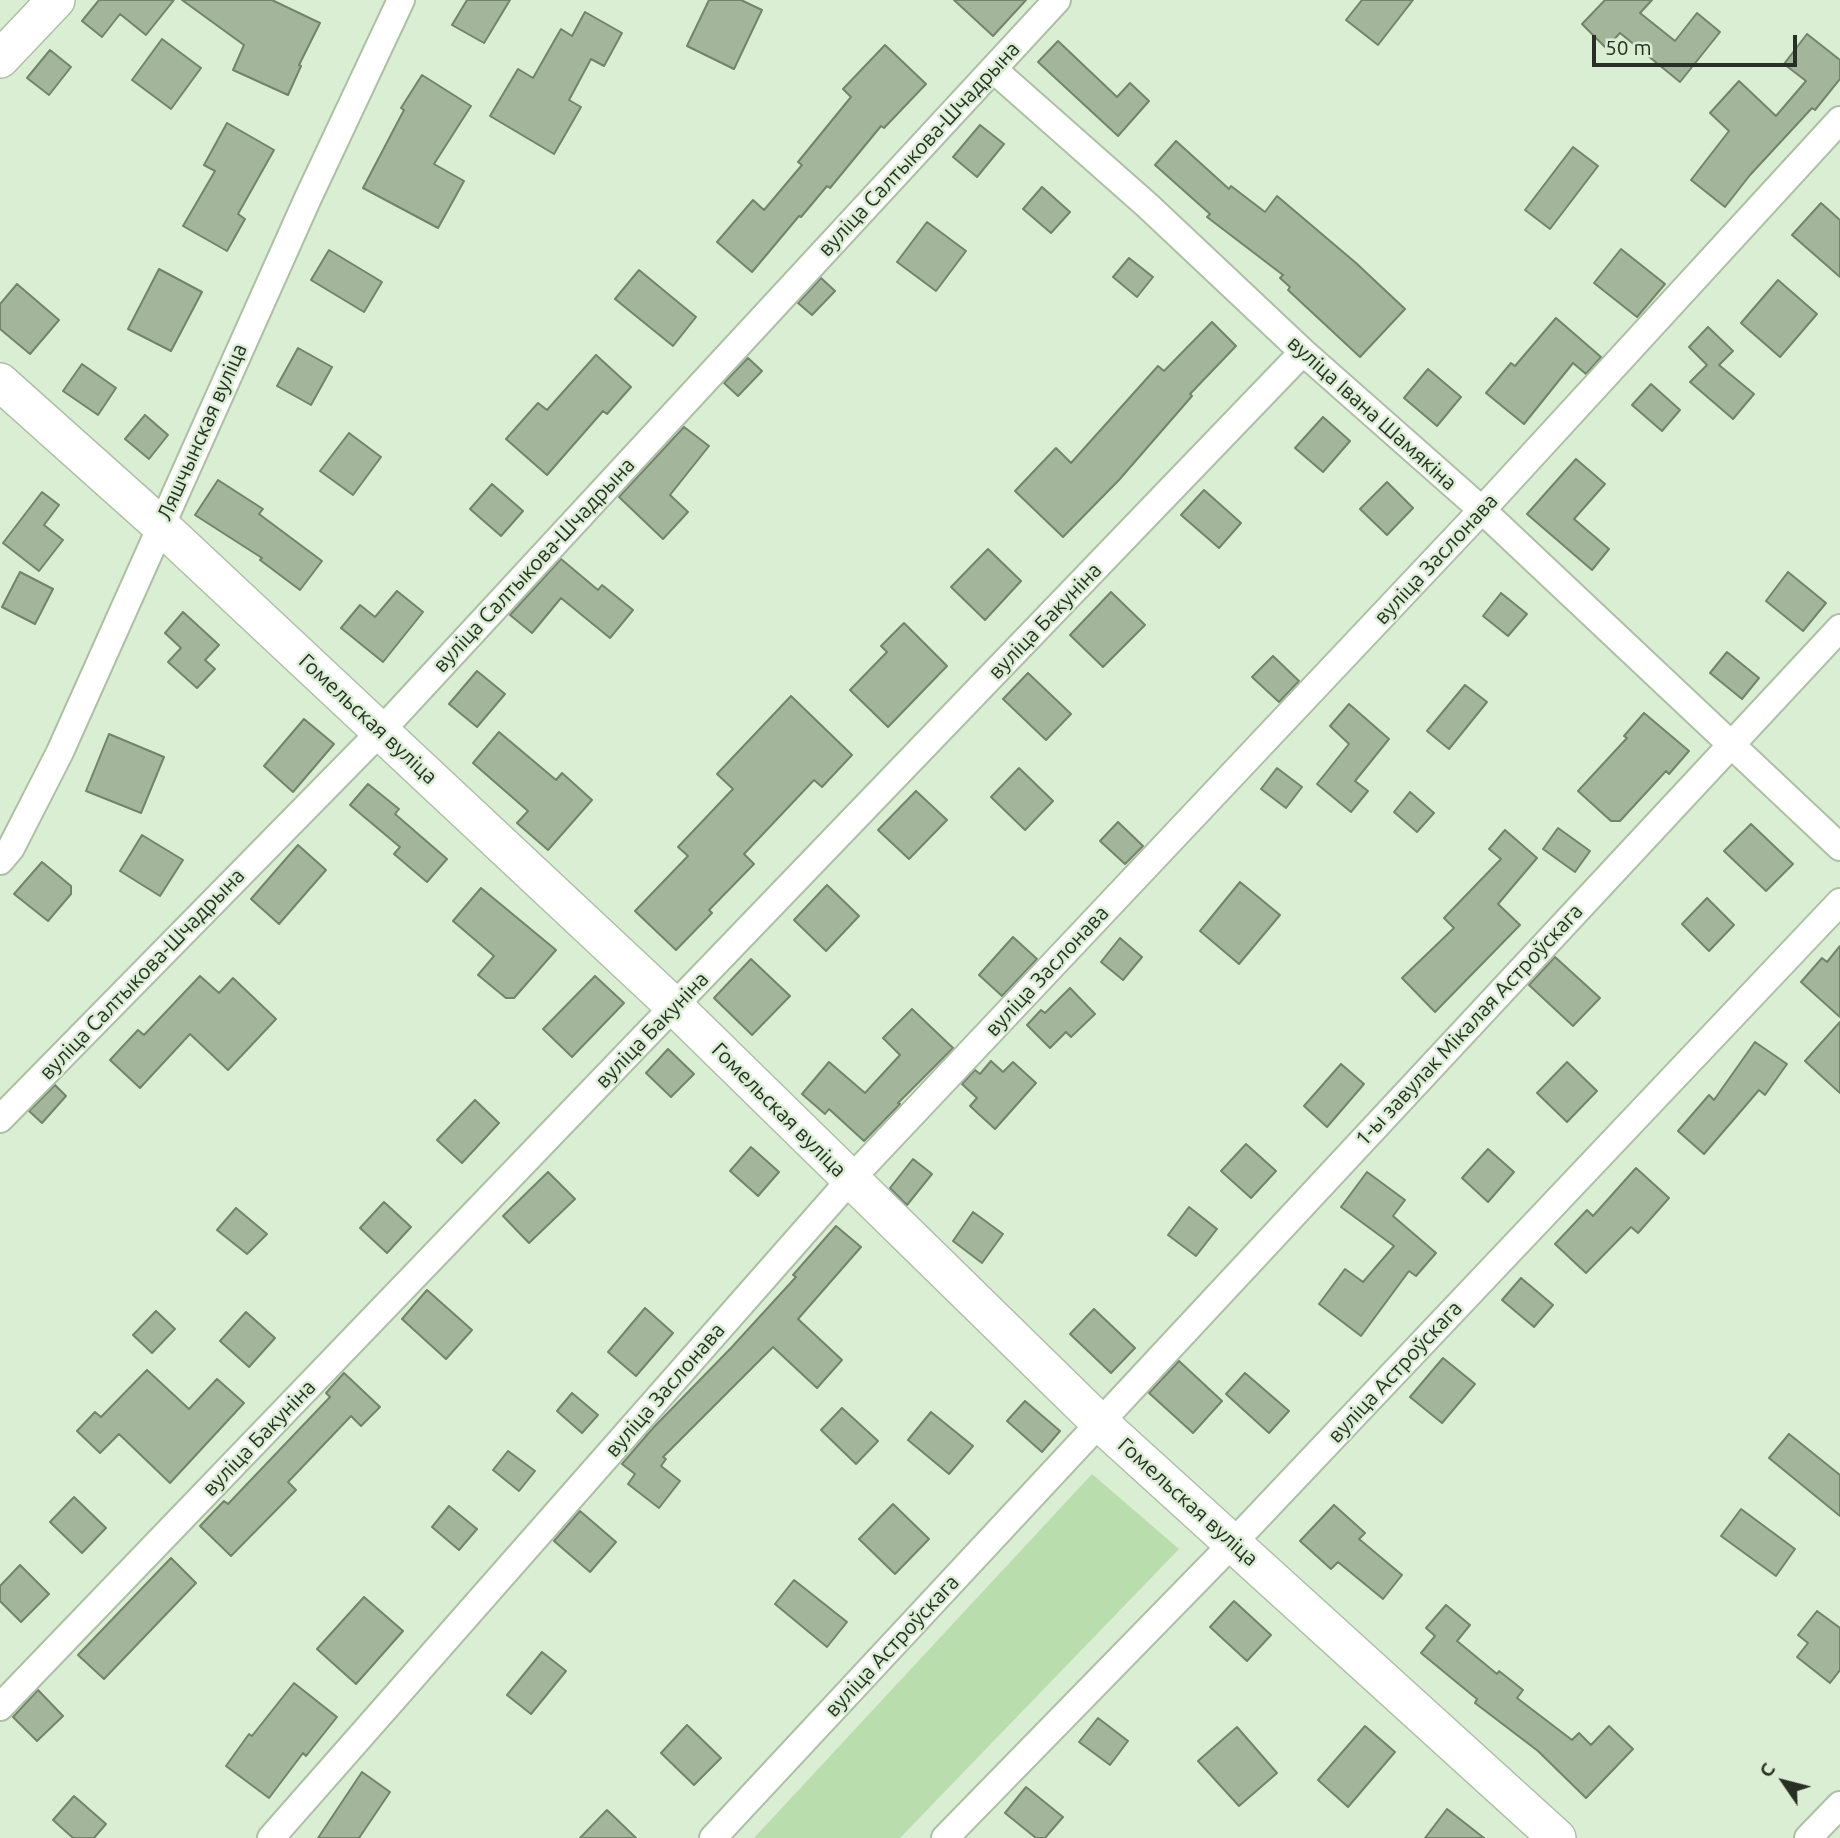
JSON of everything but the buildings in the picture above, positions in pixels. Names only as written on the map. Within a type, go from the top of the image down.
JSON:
[{"type":"street","points":[[0,59],[56,0]]},
{"type":"street","name":"Ляшчынская вуліца","points":[[0,861],[11,848],[60,752],[160,525],[401,0]]},
{"type":"street","name":"вуліца Салтыкова-Шчадрына","points":[[0,1119],[381,731],[1057,0]]},
{"type":"street","name":"вуліца Івана Шамякіна","points":[[993,69],[1148,206],[1303,352],[1482,510],[1840,847]]},
{"type":"street","name":"вуліца Заслонава","points":[[271,1838],[850,1180],[1482,510],[1840,120]]},
{"type":"street","name":"вуліца Бакуніна","points":[[0,1707],[1303,352]]},
{"type":"street","name":"Гомельская вуліца","points":[[0,382],[160,525],[675,1007],[1099,1422],[1557,1838]]},
{"type":"street","name":"1-ы завулак Мікалая Астроўскага","points":[[1099,1422],[1840,628]]},
{"type":"street","name":"вуліца Астроўскага","points":[[945,1838],[1233,1543],[1840,902]]},
{"type":"street","name":"вуліца Астроўскага","points":[[713,1838],[1099,1422]]},
{"type":"street","points":[[1808,1838],[1840,1805]]},
{"type":"green space","points":[[1092,1474],[1179,1549],[900,1838],[754,1838]]}]
